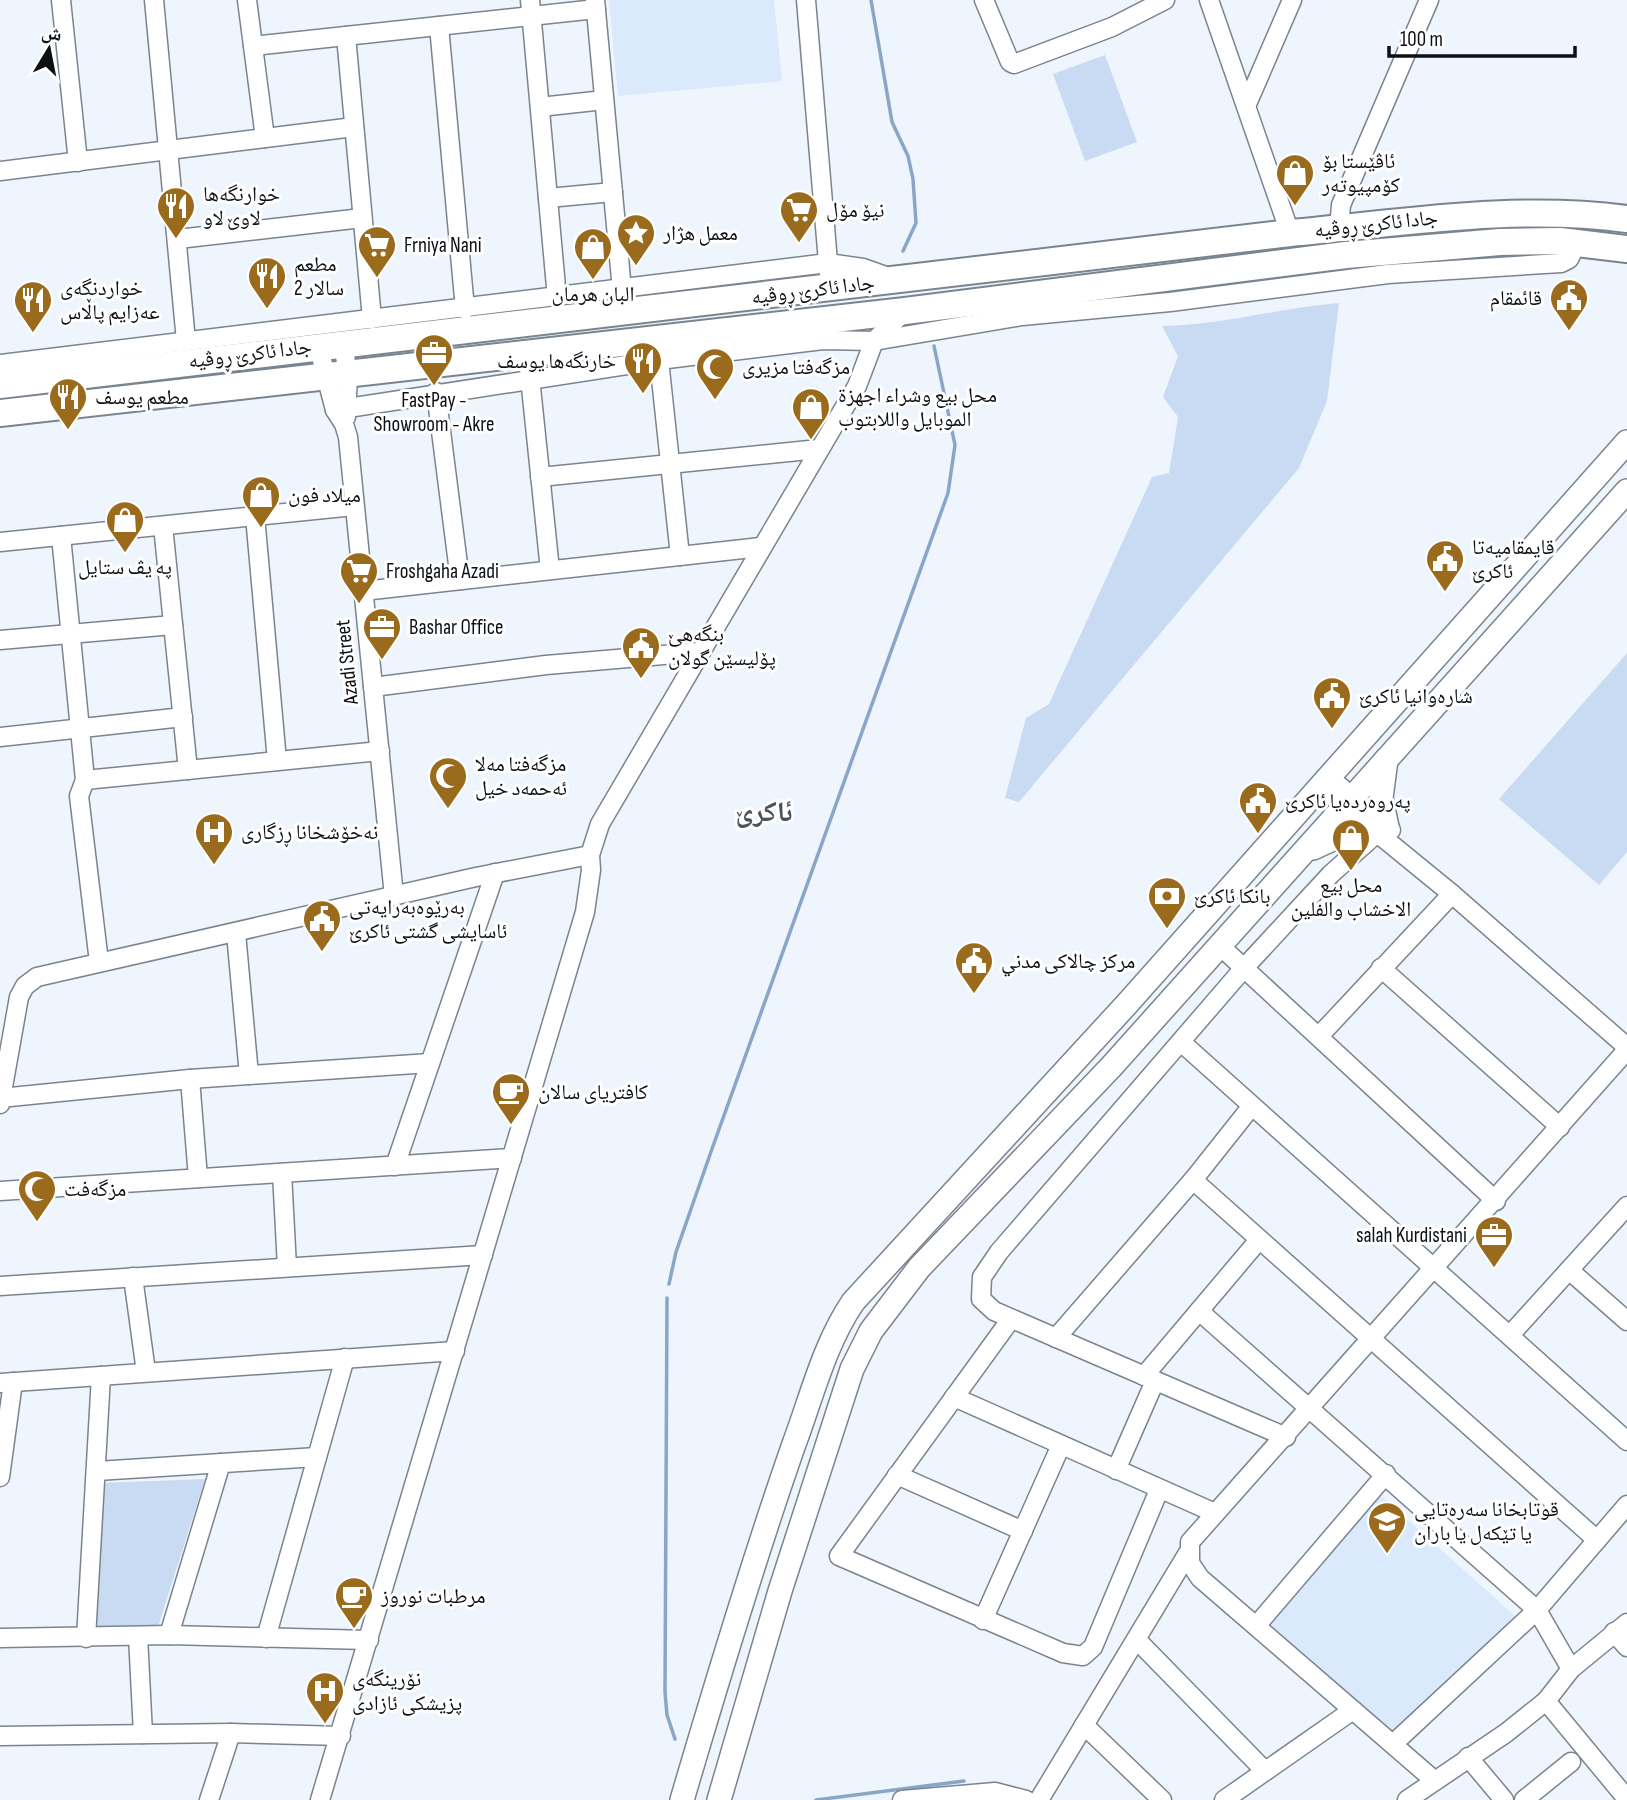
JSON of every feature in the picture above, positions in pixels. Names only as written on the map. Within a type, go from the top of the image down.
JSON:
[{"type":"highway","name":"جادا ئاکرێ ڕوڤیە","points":[[0,385],[150,357],[331,344],[829,276],[896,281],[1290,233],[1478,214],[1531,212],[1627,219]]},
{"type":"highway","name":"جادا ئاکرێ ڕوڤیە","points":[[0,413],[337,376],[527,351],[905,311],[1224,282],[1447,246],[1500,242],[1577,243],[1627,249]]},
{"type":"main road","points":[[682,1800],[780,1484],[839,1323],[897,1252],[1087,1048],[1627,442]]},
{"type":"main road","points":[[719,1800],[780,1591],[852,1369],[871,1331],[919,1268],[1111,1067],[1573,549],[1625,496]]},
{"type":"main road","points":[[1550,529],[1573,549]]},
{"type":"main road","points":[[1299,857],[1337,836],[1378,830],[1386,760]]},
{"type":"main road","points":[[1087,1048],[1111,1067]]},
{"type":"street","points":[[61,0],[78,162]]},
{"type":"street","points":[[154,0],[171,150],[186,341]]},
{"type":"street","points":[[247,0],[265,138]]},
{"type":"street","points":[[0,364],[150,357],[186,341],[622,290],[829,276],[806,0]]},
{"type":"street","points":[[984,0],[1010,62],[1014,64],[1112,27],[1165,0]]},
{"type":"street","points":[[1209,0],[1290,233]]},
{"type":"street","points":[[1247,104],[1292,0]]},
{"type":"street","points":[[1339,228],[1341,205],[1429,0]]},
{"type":"street","points":[[253,46],[439,26],[531,8],[595,4],[622,290]]},
{"type":"street","points":[[531,8],[557,298]]},
{"type":"street","points":[[439,26],[465,309]]},
{"type":"street","points":[[346,36],[372,319]]},
{"type":"street","points":[[540,107],[604,100]]},
{"type":"street","points":[[0,171],[354,127]]},
{"type":"street","points":[[548,198],[613,192]]},
{"type":"street","points":[[178,239],[362,218]]},
{"type":"street","points":[[342,414],[436,392],[822,340],[874,341],[1224,282]]},
{"type":"street","points":[[320,1800],[585,912],[592,870],[590,855],[600,824],[857,386],[874,341],[905,311]]},
{"type":"street","points":[[859,316],[874,341]]},
{"type":"street","name":"Azadi Street","points":[[331,344],[355,506],[394,896]]},
{"type":"street","name":"Azadi Street","points":[[331,344],[337,376]]},
{"type":"street","points":[[527,351],[550,570]]},
{"type":"street","points":[[659,360],[680,556]]},
{"type":"street","points":[[0,380],[0,385]]},
{"type":"street","points":[[436,392],[460,580]]},
{"type":"street","points":[[540,477],[819,449]]},
{"type":"street","points":[[0,542],[355,506]]},
{"type":"street","points":[[256,516],[277,761]]},
{"type":"street","points":[[163,526],[188,770]]},
{"type":"street","points":[[61,536],[85,780],[79,796],[99,962]]},
{"type":"street","points":[[363,591],[761,547]]},
{"type":"street","points":[[0,640],[173,625]]},
{"type":"street","points":[[373,687],[546,665],[699,652]]},
{"type":"street","points":[[0,737],[183,717]]},
{"type":"street","points":[[85,780],[380,751]]},
{"type":"street","points":[[1039,1800],[1137,1640],[1188,1553],[1195,1535],[1496,1201],[1627,1049],[1452,894],[1405,857],[1401,840],[1378,830],[1325,782]]},
{"type":"street","points":[[1286,1437],[994,1311],[981,1300],[980,1285],[989,1265],[1244,968],[1331,874],[1378,830]]},
{"type":"street","points":[[430,1063],[190,1079],[0,1100],[13,1027],[25,986],[37,977],[495,873],[590,855]]},
{"type":"street","points":[[395,1166],[495,873]]},
{"type":"street","points":[[1320,1035],[1452,894]]},
{"type":"street","points":[[236,933],[249,1075]]},
{"type":"street","points":[[1219,945],[1320,1035],[1496,1201]]},
{"type":"street","points":[[1381,968],[1560,1127]]},
{"type":"street","points":[[1181,1042],[1627,1441]]},
{"type":"street","points":[[190,1079],[198,1178]]},
{"type":"street","points":[[1056,1338],[1193,1180],[1251,1107]]},
{"type":"street","points":[[0,1191],[512,1158]]},
{"type":"street","points":[[282,1173],[287,1268]]},
{"type":"street","points":[[1193,1180],[1258,1241],[1373,1338],[1597,1540]]},
{"type":"street","points":[[1510,1335],[1627,1206]]},
{"type":"street","points":[[1116,1470],[1150,1378],[1199,1311],[1258,1241]]},
{"type":"street","points":[[0,1286],[483,1255]]},
{"type":"street","points":[[1569,1270],[1627,1321]]},
{"type":"street","points":[[133,1278],[146,1372]]},
{"type":"street","points":[[1199,1311],[1312,1408],[1537,1610],[1571,1669]]},
{"type":"street","points":[[1011,1319],[839,1556],[1063,1654],[1077,1657],[1088,1654],[1159,1490]]},
{"type":"street","points":[[0,1477],[6,1382],[455,1351]]},
{"type":"street","points":[[266,1638],[345,1358]]},
{"type":"street","points":[[86,1637],[101,1376]]},
{"type":"street","points":[[954,1397],[1215,1513]]},
{"type":"street","points":[[983,1620],[1061,1444]]},
{"type":"street","points":[[97,1471],[317,1457]]},
{"type":"street","points":[[169,1635],[221,1463]]},
{"type":"street","points":[[897,1475],[1023,1531]]},
{"type":"street","points":[[1256,1626],[1386,1475]]},
{"type":"street","points":[[1393,1744],[1537,1610],[1627,1505]]},
{"type":"street","points":[[1188,1553],[1190,1563],[1200,1578],[1435,1781]]},
{"type":"street","points":[[1407,1800],[1506,1733],[1546,1702],[1571,1669],[1621,1628],[1627,1647]]},
{"type":"street","points":[[0,1639],[169,1635],[369,1640]]},
{"type":"street","points":[[138,1636],[143,1734]]},
{"type":"street","points":[[1137,1640],[1265,1772]]},
{"type":"street","points":[[1546,1702],[1627,1799]]},
{"type":"street","points":[[1224,1800],[1353,1710]]},
{"type":"street","points":[[1084,1725],[1162,1800]]},
{"type":"street","points":[[0,1736],[230,1733],[341,1736]]},
{"type":"street","points":[[209,1800],[230,1733]]},
{"type":"street","points":[[1468,1757],[1504,1800]]},
{"type":"street","points":[[1524,1800],[1571,1762]]},
{"type":"street","points":[[902,1800],[995,1792],[1026,1800]]},
{"type":"shaded area","points":[[609,0],[774,0],[782,81],[618,96]]},
{"type":"shaded area","points":[[1105,55],[1137,142],[1085,161],[1053,74]]},
{"type":"shaded area","points":[[1339,303],[1327,401],[1299,468],[1019,802],[1005,798],[1026,718],[1049,704],[1152,477],[1169,473],[1178,417],[1163,397],[1178,356],[1162,326],[1207,323]]},
{"type":"shaded area","points":[[1627,653],[1627,852],[1599,885],[1499,799]]},
{"type":"shaded area","points":[[205,1479],[157,1630],[94,1630],[101,1483]]},
{"type":"shaded area","name":"قوتابخانا سەرەتایی یا تێکەل یا باران","points":[[1379,1494],[1516,1617],[1392,1734],[1266,1624]]},
{"type":"waterway","points":[[871,0],[892,122],[908,156],[913,179],[916,223],[903,251]]},
{"type":"waterway","points":[[669,1284],[676,1252],[713,1146],[948,493],[955,445],[934,346]]},
{"type":"waterway","points":[[667,1298],[665,1692],[667,1715],[675,1739]]},
{"type":"waterway","points":[[816,1800],[964,1781]]},
{"type":"place","name":"ئاڤێستا بۆ کۆمپیوتەر","points":[[1295,207]]},
{"type":"place","name":"خوارنگەھا لاوێ لاو","points":[[176,240]]},
{"type":"place","name":"نیۆ مۆل","points":[[799,244]]},
{"type":"place","name":"معمل هژار","points":[[636,267]]},
{"type":"place","name":"Frniya Nani","points":[[377,279]]},
{"type":"place","name":"البان هرمان","points":[[593,281]]},
{"type":"place","name":"مطعم سالار 2","points":[[267,310]]},
{"type":"place","name":"قائمقام","points":[[1569,332]]},
{"type":"place","name":"خواردنگەی عەزایم پاڵاس","points":[[33,334]]},
{"type":"place","name":"FastPay - Showroom - Akre","points":[[434,387]]},
{"type":"place","name":"خارنگەها یوسف","points":[[643,395]]},
{"type":"place","name":"مزگەفتا مزیری","points":[[715,401]]},
{"type":"place","name":"مطعم يوسف","points":[[68,431]]},
{"type":"place","name":"محل بيع وشراء اجهزة الموبايل واللابتوب","points":[[811,441]]},
{"type":"place","name":"ميلاد فون","points":[[261,529]]},
{"type":"place","name":"په يڤ ستايل","points":[[125,554]]},
{"type":"place","name":"قایمقامیەتا ئاکرێ","points":[[1445,593]]},
{"type":"place","name":"Froshgaha Azadi","points":[[359,605]]},
{"type":"place","name":"Bashar Office","points":[[382,661]]},
{"type":"place","name":"بنگە‌ھێ پۆلیسێن گولان","points":[[641,680]]},
{"type":"place","name":"شارەوانیا ئاکرێ","points":[[1332,730]]},
{"type":"place","name":"مزگەفتا مەلا ئەحمەد خیل","points":[[448,810]]},
{"type":"place","name":"پەروەردەیا ئاكرێ","points":[[1258,835]]},
{"type":"place","name":"نەخۆشخانا ڕزگاری","points":[[214,866]]},
{"type":"place","name":"محل بيع الاخشاب والفلين","points":[[1351,872]]},
{"type":"place","name":"بانکا ئاکرێ","points":[[1167,930]]},
{"type":"place","name":"بەرێوەبەرایەتی ئاسایشی گشتی ئاکرێ","points":[[322,953]]},
{"type":"place","name":"مركز چالاکى مدني","points":[[974,995]]},
{"type":"place","name":"کافتریای سالان","points":[[511,1126]]},
{"type":"place","name":"مزگەفت","points":[[37,1223]]},
{"type":"place","name":"salah Kurdistani","points":[[1494,1269]]},
{"type":"place","name":"قوتابخانا سەرەتایی یا تێکەل یا باران","points":[[1387,1555]]},
{"type":"place","name":"مرطبات نوروز","points":[[354,1630]]},
{"type":"place","name":"نۆرینگەی پزیشکی ئازادی","points":[[325,1725]]},
{"type":"district","name":"ئاکرێ","points":[[764,812]]}]
